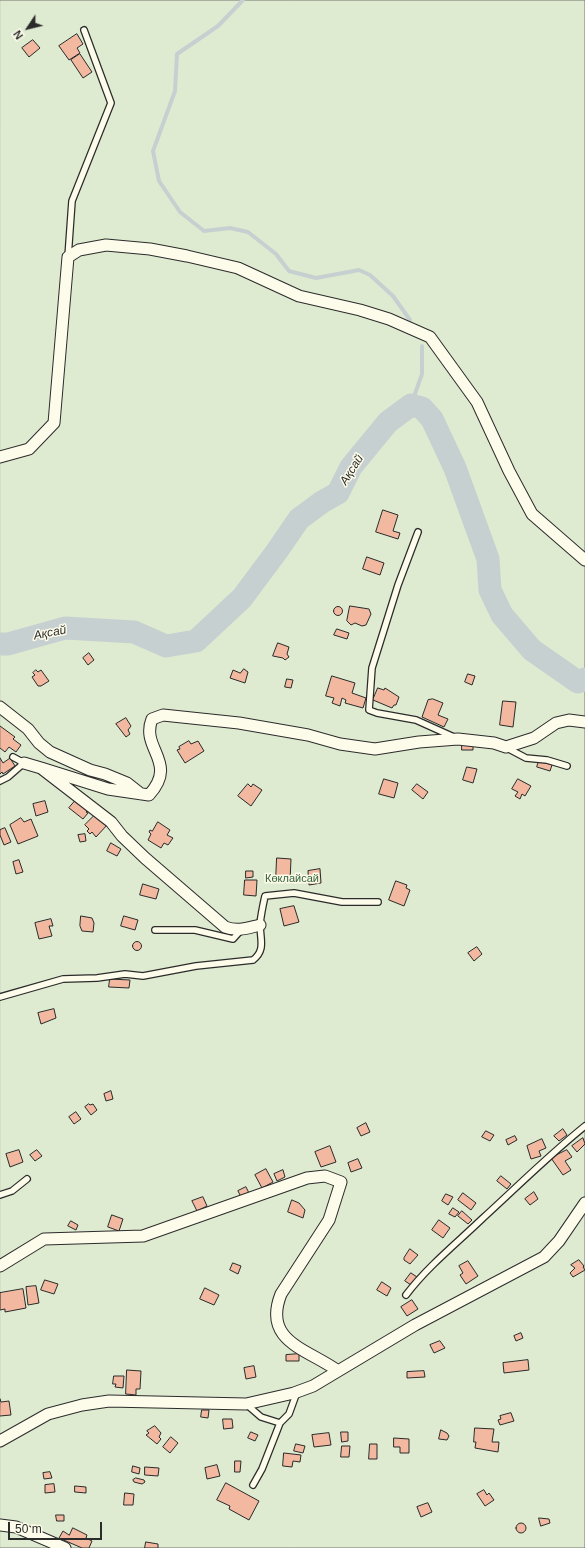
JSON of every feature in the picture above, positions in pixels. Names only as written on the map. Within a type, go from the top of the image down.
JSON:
[{"type":"street","points":[[0,457],[29,448],[54,423],[68,257],[79,250],[106,245],[150,249],[238,268],[299,296],[360,310],[389,319],[430,336],[478,402],[509,471],[532,514],[585,560]]},
{"type":"street","points":[[0,707],[28,729],[39,743],[50,752],[90,770],[127,783],[142,794]]},
{"type":"street","points":[[24,763],[108,789],[149,795],[157,786],[162,769],[149,727],[152,719],[163,715],[239,723],[308,735],[340,744],[374,749],[419,742],[458,739],[494,743],[506,747],[534,738],[556,724],[569,720],[585,722]]},
{"type":"street","points":[[41,768],[111,822],[122,836],[145,858],[225,927],[235,930],[242,930],[260,925]]},
{"type":"street","points":[[0,1266],[44,1239],[143,1236],[307,1178],[324,1176],[341,1182],[329,1220],[281,1294],[278,1302],[276,1318],[281,1332],[289,1342],[338,1371]]},
{"type":"street","points":[[0,1440],[48,1414],[61,1410],[109,1401],[246,1404],[298,1392],[313,1386],[415,1324],[544,1257],[559,1241],[585,1203]]},
{"type":"street","points":[[0,1525],[16,1527],[65,1548]]},
{"type":"lane","points":[[68,257],[72,201],[111,103],[84,30]]},
{"type":"lane","points":[[418,532],[398,585],[372,668],[369,710],[416,720],[444,731],[458,739]]},
{"type":"lane","points":[[506,747],[526,758],[547,760],[567,766]]},
{"type":"lane","points":[[0,781],[8,777],[24,763],[13,757]]},
{"type":"lane","points":[[0,997],[63,979],[97,978],[125,974],[143,976],[196,966],[253,960],[259,955],[262,947],[260,925],[265,896],[294,894],[342,902],[378,902]]},
{"type":"lane","points":[[155,930],[195,930],[233,939],[242,930]]},
{"type":"lane","points":[[406,1295],[414,1284],[458,1240],[507,1194],[585,1126]]},
{"type":"lane","points":[[0,1195],[12,1191],[27,1179]]},
{"type":"lane","points":[[253,1485],[262,1469],[280,1423],[290,1414],[298,1392]]},
{"type":"lane","points":[[246,1404],[261,1417],[280,1423]]},
{"type":"green space","name":"Көклайсай","points":[[0,0],[585,0],[585,1548],[0,1548]]},
{"type":"building","points":[[77,34],[83,44],[77,48],[80,53],[69,60],[59,46]]},
{"type":"building","points":[[33,40],[40,48],[29,57],[22,48]]},
{"type":"building","points":[[80,54],[92,72],[83,78],[71,60]]},
{"type":"building","points":[[383,510],[398,515],[393,531],[400,533],[398,539],[376,532]]},
{"type":"building","points":[[367,557],[384,563],[380,575],[363,569]]},
{"type":"building","points":[[350,606],[369,609],[371,614],[366,625],[362,626],[355,623],[351,625],[347,621]]},
{"type":"building","points":[[336,607],[340,607],[342,611],[340,615],[336,615],[334,613],[334,609]]},
{"type":"building","points":[[337,629],[349,633],[347,639],[334,635]]},
{"type":"building","points":[[278,643],[289,647],[287,654],[289,657],[285,660],[283,658],[273,656]]},
{"type":"building","points":[[89,653],[94,660],[88,665],[83,658]]},
{"type":"building","points":[[244,669],[248,672],[245,683],[230,678],[233,670],[240,673]]},
{"type":"building","points":[[36,670],[38,672],[41,670],[49,681],[41,686],[38,686],[32,677],[35,675],[33,673]]},
{"type":"building","points":[[468,674],[475,676],[472,685],[465,682]]},
{"type":"building","points":[[332,676],[355,683],[352,693],[366,698],[363,708],[345,703],[346,700],[342,698],[340,706],[332,703],[334,698],[326,696]]},
{"type":"building","points":[[287,679],[293,680],[291,688],[285,687]]},
{"type":"building","points":[[378,688],[384,690],[385,688],[399,697],[396,705],[392,708],[373,700]]},
{"type":"building","points":[[433,699],[443,703],[438,715],[448,719],[444,727],[422,717],[428,700]]},
{"type":"building","points":[[503,701],[516,702],[513,727],[500,725]]},
{"type":"building","points":[[126,718],[131,726],[128,730],[130,734],[126,737],[116,724]]},
{"type":"building","points":[[0,726],[15,737],[13,739],[21,745],[16,752],[9,747],[5,752],[0,748]]},
{"type":"building","points":[[189,741],[191,744],[198,741],[204,751],[185,763],[177,750]]},
{"type":"building","points":[[462,743],[473,744],[473,750],[462,750]]},
{"type":"building","points":[[0,758],[3,763],[10,758],[15,766],[3,774],[2,772],[0,774]]},
{"type":"building","points":[[539,761],[552,765],[550,771],[537,767]]},
{"type":"building","points":[[467,767],[477,769],[473,783],[463,780]]},
{"type":"building","points":[[384,779],[398,783],[394,798],[379,794]]},
{"type":"building","points":[[518,779],[531,786],[525,796],[522,794],[520,799],[515,796],[518,792],[512,789]]},
{"type":"building","points":[[248,784],[251,787],[253,784],[262,790],[251,806],[238,796]]},
{"type":"building","points":[[417,784],[428,792],[423,799],[412,790]]},
{"type":"building","points":[[76,800],[88,810],[86,812],[88,813],[83,819],[69,808]]},
{"type":"building","points":[[45,801],[48,812],[36,816],[33,804]]},
{"type":"building","points":[[97,813],[108,824],[96,837],[92,832],[90,834],[87,831],[89,829],[85,825]]},
{"type":"building","points":[[21,818],[24,822],[31,819],[38,836],[18,844],[10,825]]},
{"type":"building","points":[[158,822],[170,830],[167,835],[173,838],[168,845],[164,843],[161,848],[148,840],[151,834],[149,832],[150,830],[152,831]]},
{"type":"building","points":[[5,828],[11,842],[4,845],[0,835],[0,830]]},
{"type":"building","points":[[85,834],[86,841],[80,842],[78,835]]},
{"type":"building","points":[[111,843],[121,849],[117,856],[107,851]]},
{"type":"building","points":[[277,858],[291,859],[290,881],[276,880]]},
{"type":"building","points":[[19,860],[23,872],[16,874],[13,862]]},
{"type":"building","points":[[320,869],[321,883],[309,885],[308,871]]},
{"type":"building","points":[[246,871],[253,871],[253,877],[246,878]]},
{"type":"building","points":[[245,880],[257,880],[256,896],[244,895]]},
{"type":"building","points":[[396,881],[407,885],[406,888],[410,890],[404,906],[389,900]]},
{"type":"building","points":[[143,884],[159,889],[156,899],[140,895]]},
{"type":"building","points":[[294,906],[299,922],[284,926],[280,909]]},
{"type":"building","points":[[81,916],[92,918],[94,923],[93,932],[82,931],[80,926]]},
{"type":"building","points":[[124,916],[138,920],[135,930],[121,926]]},
{"type":"building","points":[[51,919],[53,926],[49,926],[52,936],[39,939],[35,923]]},
{"type":"building","points":[[137,941],[142,946],[137,951],[132,946]]},
{"type":"building","points":[[477,947],[482,954],[474,961],[468,953]]},
{"type":"building","points":[[110,979],[130,980],[129,988],[109,987]]},
{"type":"building","points":[[54,1009],[56,1018],[41,1024],[38,1013]]},
{"type":"building","points":[[111,1091],[113,1099],[106,1101],[104,1094]]},
{"type":"building","points":[[89,1104],[93,1104],[97,1110],[91,1115],[85,1107]]},
{"type":"building","points":[[76,1112],[81,1119],[74,1124],[69,1117]]},
{"type":"building","points":[[366,1123],[370,1132],[361,1136],[357,1128]]},
{"type":"building","points":[[563,1129],[567,1135],[559,1141],[554,1136]]},
{"type":"building","points":[[486,1131],[494,1135],[490,1141],[482,1137]]},
{"type":"building","points":[[515,1136],[517,1140],[508,1145],[506,1140]]},
{"type":"building","points":[[583,1138],[585,1144],[577,1152],[572,1146]]},
{"type":"building","points":[[542,1139],[546,1148],[539,1151],[541,1156],[531,1159],[527,1146]]},
{"type":"building","points":[[330,1146],[336,1162],[321,1167],[315,1152]]},
{"type":"building","points":[[19,1150],[23,1162],[10,1167],[6,1154]]},
{"type":"building","points":[[37,1150],[42,1156],[35,1161],[30,1155]]},
{"type":"building","points":[[567,1150],[572,1157],[565,1161],[571,1170],[563,1175],[551,1158]]},
{"type":"building","points":[[358,1159],[362,1168],[351,1172],[348,1163]]},
{"type":"building","points":[[266,1169],[273,1182],[262,1188],[255,1175]]},
{"type":"building","points":[[283,1170],[285,1177],[277,1181],[274,1174]]},
{"type":"building","points":[[501,1176],[511,1184],[507,1189],[497,1181]]},
{"type":"building","points":[[246,1187],[249,1193],[241,1197],[238,1191]]},
{"type":"building","points":[[534,1192],[538,1199],[530,1205],[525,1199]]},
{"type":"building","points":[[463,1193],[476,1203],[471,1210],[458,1200]]},
{"type":"building","points":[[446,1194],[453,1197],[448,1205],[442,1201]]},
{"type":"building","points":[[203,1197],[207,1206],[197,1211],[192,1201]]},
{"type":"building","points":[[292,1200],[299,1203],[305,1210],[303,1218],[288,1212]]},
{"type":"building","points":[[453,1208],[459,1212],[455,1217],[449,1214]]},
{"type":"building","points":[[462,1211],[472,1220],[468,1224],[458,1216]]},
{"type":"building","points":[[112,1215],[123,1219],[119,1231],[108,1227]]},
{"type":"building","points":[[439,1220],[450,1228],[443,1238],[432,1230]]},
{"type":"building","points":[[71,1221],[78,1225],[76,1230],[68,1226]]},
{"type":"building","points":[[410,1249],[418,1255],[410,1264],[404,1260],[404,1258]]},
{"type":"building","points":[[579,1260],[584,1266],[583,1267],[585,1270],[573,1277],[570,1273],[575,1268],[571,1265]]},
{"type":"building","points":[[468,1261],[478,1276],[466,1284],[460,1275],[463,1273],[459,1266]]},
{"type":"building","points":[[233,1263],[241,1266],[238,1274],[230,1270]]},
{"type":"building","points":[[411,1273],[417,1277],[411,1285],[405,1281]]},
{"type":"building","points":[[45,1280],[58,1284],[54,1294],[41,1290]]},
{"type":"building","points":[[382,1282],[391,1288],[387,1296],[377,1290]]},
{"type":"building","points":[[36,1286],[39,1303],[28,1305],[26,1287]]},
{"type":"building","points":[[205,1288],[219,1295],[214,1305],[200,1299]]},
{"type":"building","points":[[23,1289],[26,1308],[5,1312],[5,1309],[0,1310],[0,1293]]},
{"type":"building","points":[[412,1300],[418,1309],[407,1316],[401,1307]]},
{"type":"building","points":[[521,1333],[523,1338],[516,1341],[514,1336]]},
{"type":"building","points":[[440,1341],[445,1348],[434,1353],[430,1345]]},
{"type":"building","points":[[299,1354],[299,1361],[286,1361],[286,1355]]},
{"type":"building","points":[[528,1360],[529,1370],[504,1373],[503,1363]]},
{"type":"building","points":[[254,1366],[256,1377],[246,1379],[244,1368]]},
{"type":"building","points":[[127,1370],[141,1371],[140,1389],[136,1389],[136,1395],[126,1394]]},
{"type":"building","points":[[424,1371],[425,1377],[407,1378],[407,1372]]},
{"type":"building","points":[[114,1376],[124,1376],[123,1388],[115,1387],[116,1384],[113,1384]]},
{"type":"building","points":[[0,1399],[1,1402],[9,1401],[11,1415],[0,1416]]},
{"type":"building","points":[[202,1410],[209,1410],[208,1418],[201,1417]]},
{"type":"building","points":[[511,1413],[514,1421],[500,1425],[498,1420],[501,1419],[500,1416]]},
{"type":"building","points":[[223,1419],[232,1419],[233,1428],[224,1429]]},
{"type":"building","points":[[155,1426],[161,1433],[159,1437],[161,1439],[157,1444],[146,1435],[149,1433],[147,1431]]},
{"type":"building","points":[[475,1428],[494,1429],[492,1442],[499,1442],[498,1452],[475,1448]]},
{"type":"building","points":[[441,1430],[449,1436],[447,1440],[439,1439]]},
{"type":"building","points":[[251,1432],[258,1435],[255,1441],[248,1438]]},
{"type":"building","points":[[341,1432],[348,1432],[348,1441],[342,1442]]},
{"type":"building","points":[[329,1433],[331,1445],[314,1447],[312,1435]]},
{"type":"building","points":[[171,1437],[178,1443],[170,1453],[163,1447]]},
{"type":"building","points":[[394,1438],[409,1439],[409,1453],[400,1453],[400,1447],[394,1447]]},
{"type":"building","points":[[296,1444],[305,1446],[303,1453],[294,1451]]},
{"type":"building","points":[[370,1444],[377,1444],[377,1459],[369,1459]]},
{"type":"building","points":[[342,1446],[350,1446],[349,1457],[341,1457]]},
{"type":"building","points":[[284,1453],[301,1455],[300,1462],[293,1461],[292,1467],[283,1466]]},
{"type":"building","points":[[235,1461],[241,1461],[240,1472],[235,1472]]},
{"type":"building","points":[[217,1465],[220,1476],[207,1479],[205,1468]]},
{"type":"building","points":[[133,1466],[140,1468],[139,1474],[132,1472]]},
{"type":"building","points":[[145,1467],[159,1468],[158,1476],[145,1475]]},
{"type":"building","points":[[50,1472],[52,1478],[44,1479],[43,1473]]},
{"type":"building","points":[[136,1478],[144,1480],[145,1482],[142,1484],[134,1482],[133,1480]]},
{"type":"building","points":[[226,1483],[259,1501],[249,1520],[229,1509],[230,1506],[217,1500]]},
{"type":"building","points":[[54,1484],[55,1492],[45,1493],[45,1485]]},
{"type":"building","points":[[75,1486],[86,1487],[86,1493],[75,1492]]},
{"type":"building","points":[[484,1490],[487,1495],[489,1493],[494,1500],[485,1506],[477,1494]]},
{"type":"building","points":[[125,1493],[134,1494],[133,1505],[124,1505]]},
{"type":"building","points":[[428,1503],[432,1512],[421,1517],[417,1507]]},
{"type":"building","points":[[56,1515],[64,1515],[64,1521],[57,1521]]},
{"type":"building","points":[[539,1518],[549,1519],[550,1523],[541,1526]]},
{"type":"building","points":[[521,1523],[526,1528],[521,1533],[516,1528]]},
{"type":"building","points":[[73,1528],[87,1535],[86,1538],[92,1541],[89,1548],[82,1548],[59,1538],[63,1531],[69,1535]]},
{"type":"building","points":[[146,1542],[158,1544],[158,1548],[145,1548]]},
{"type":"waterway","points":[[243,0],[218,26],[177,54],[175,91],[153,151],[159,181],[180,212],[204,231],[230,228],[248,232],[276,254],[289,271],[316,278],[359,270],[370,275],[393,296],[410,320]]},
{"type":"waterway","points":[[411,405],[422,374],[422,346]]},
{"type":"waterway","name":"Ақсай","points":[[0,644],[8,644],[65,628],[134,632],[166,646],[196,641],[242,598],[299,519],[322,502],[338,493],[351,467],[388,422],[411,405],[422,408],[432,419],[455,468],[488,559],[490,590],[502,615],[532,650],[578,682],[585,679]]}]
